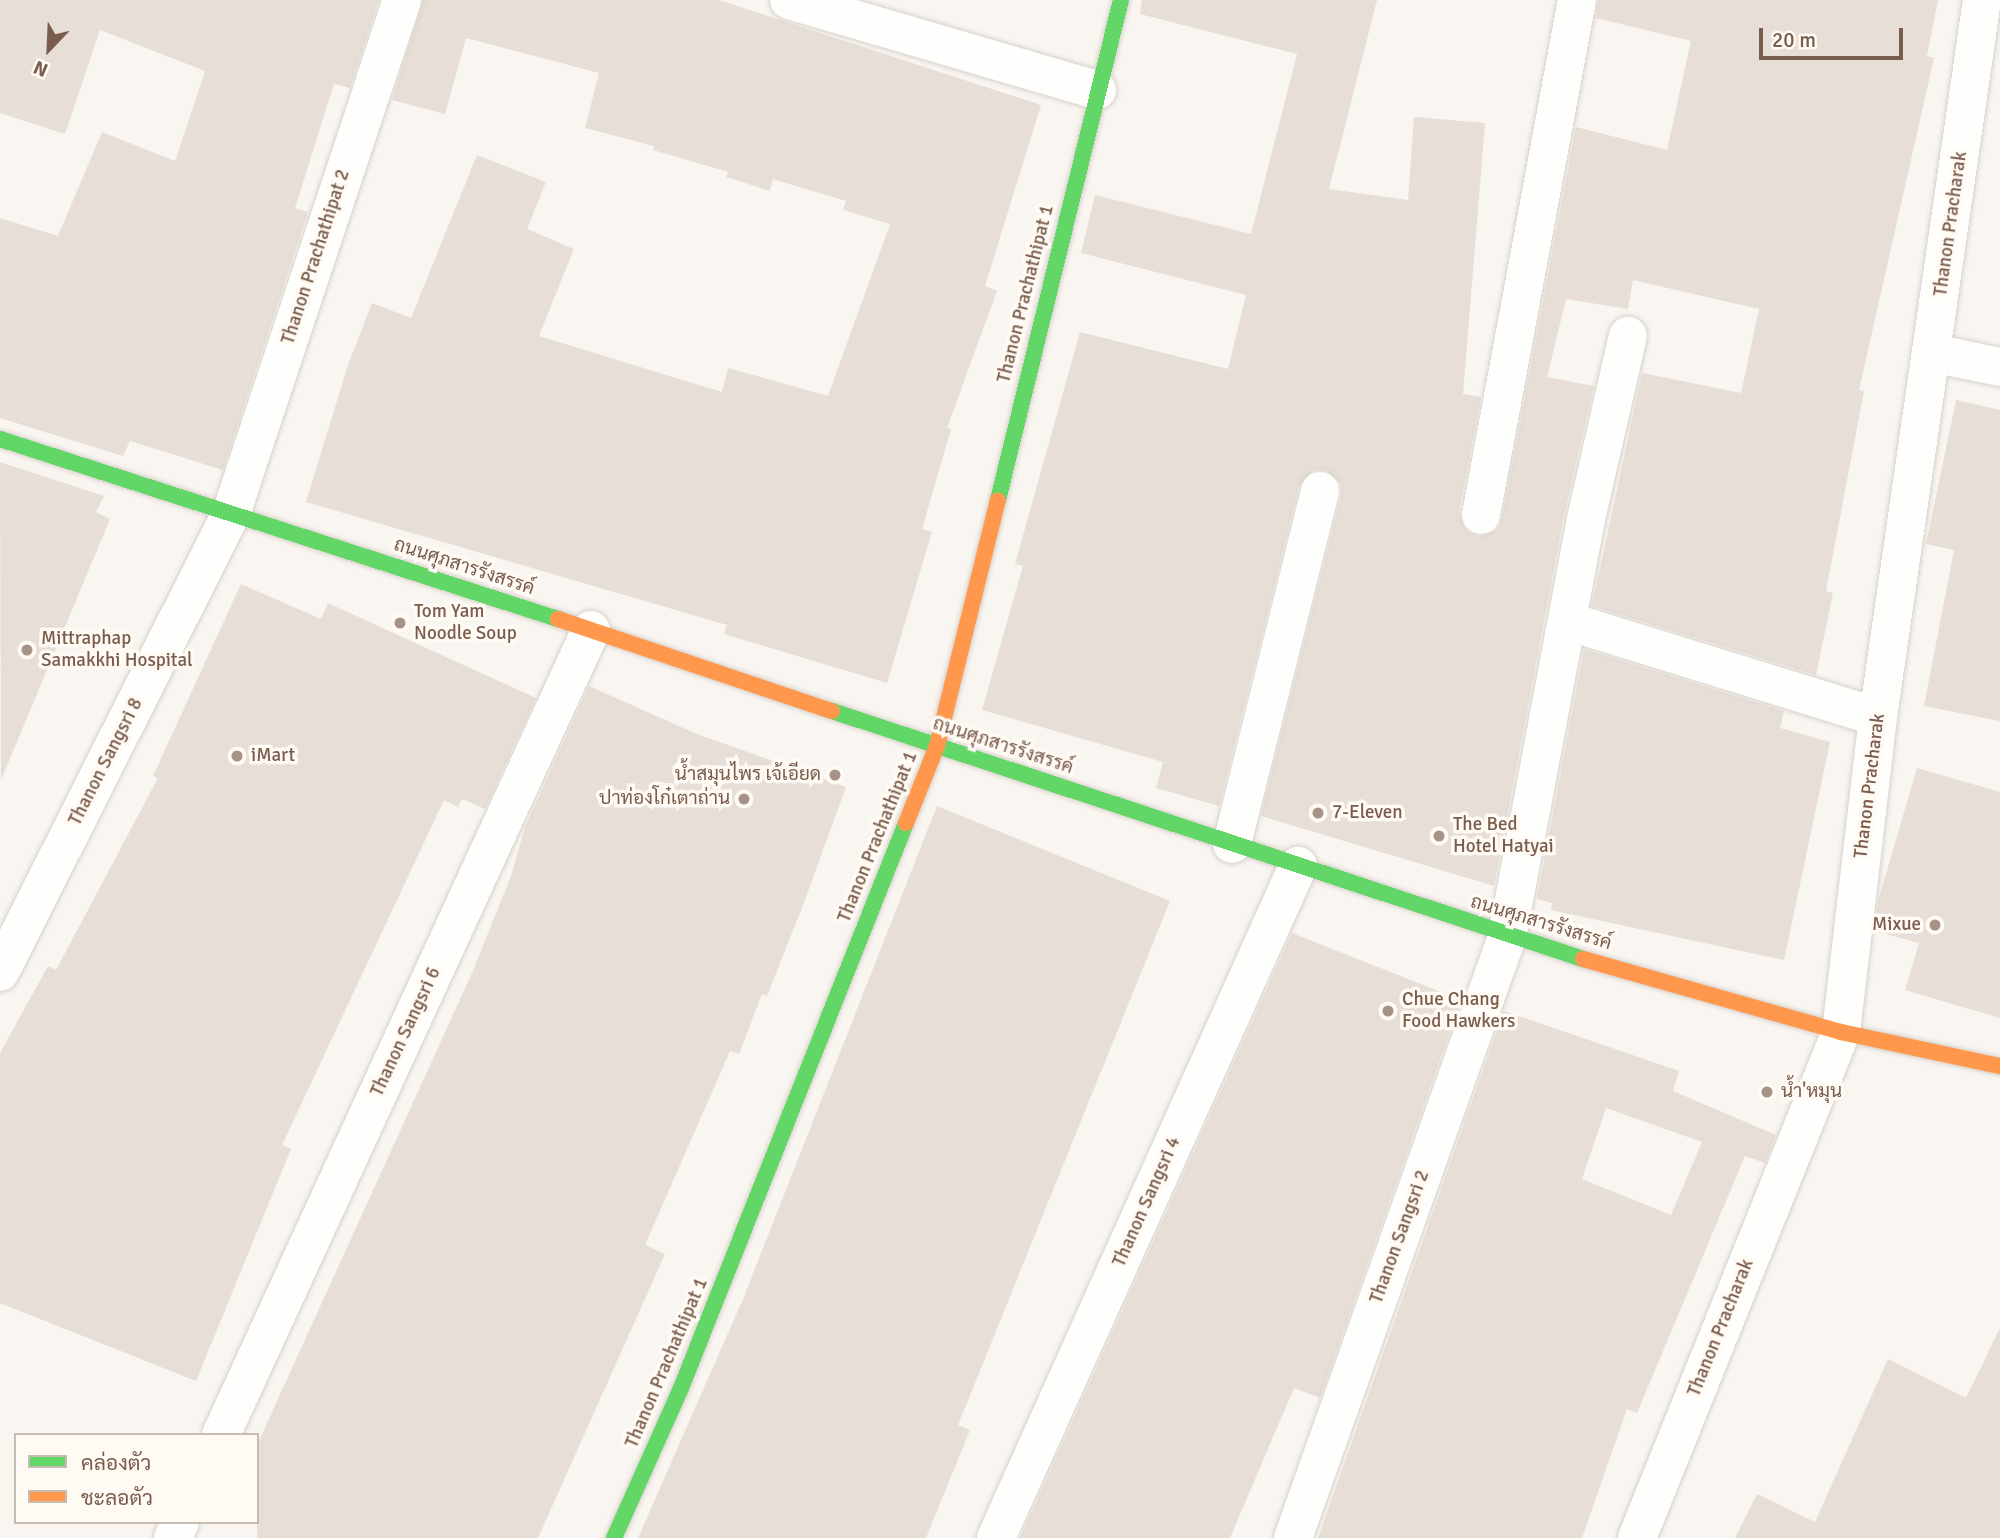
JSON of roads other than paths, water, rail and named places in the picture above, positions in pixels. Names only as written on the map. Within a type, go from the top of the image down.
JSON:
[{"type":"street","name":"Thanon Prachathipat 2","points":[[231,514],[402,0]]},
{"type":"street","points":[[789,0],[1097,90]]},
{"type":"street","name":"Thanon Prachathipat 1","points":[[614,1538],[681,1388],[937,746],[1121,0]]},
{"type":"street","points":[[1481,515],[1577,0]]},
{"type":"street","name":"Thanon Pracharak","points":[[1637,1538],[1840,1032],[1878,717],[1933,354],[1982,0]]},
{"type":"street","name":"Thanon Sangsri 2","points":[[1293,1538],[1507,937],[1567,621],[1628,336]]},
{"type":"street","points":[[1933,354],[2000,367]]},
{"type":"street","name":"ถนนศุภสารรังสรรค์","points":[[0,439],[591,630],[1507,937],[1840,1032],[2000,1066]]},
{"type":"street","points":[[1232,844],[1320,491]]},
{"type":"street","name":"Thanon Sangsri 8","points":[[0,972],[231,514]]},
{"type":"street","points":[[1567,621],[1878,717]]},
{"type":"street","name":"Thanon Sangsri 6","points":[[222,1433],[591,630]]},
{"type":"street","name":"Thanon Sangsri 4","points":[[996,1538],[1298,866]]},
{"type":"place","name":"Tom Yam Noodle Soup","points":[[400,623]]},
{"type":"place","name":"Mittraphap Samakkhi Hospital","points":[[27,650]]},
{"type":"place","name":"iMart","points":[[237,756]]},
{"type":"place","name":"น้ำสมุนไพร เจ้เอียด","points":[[835,775]]},
{"type":"place","name":"ปาท่องโก๋เตาถ่าน","points":[[744,799]]},
{"type":"place","name":"7-Eleven","points":[[1318,813]]},
{"type":"place","name":"The Bed Hotel Hatyai","points":[[1439,836]]},
{"type":"place","name":"Mixue","points":[[1935,925]]},
{"type":"place","name":"Chue Chang Food Hawkers","points":[[1388,1011]]},
{"type":"place","name":"น้ำ'หมุน","points":[[1767,1092]]}]
